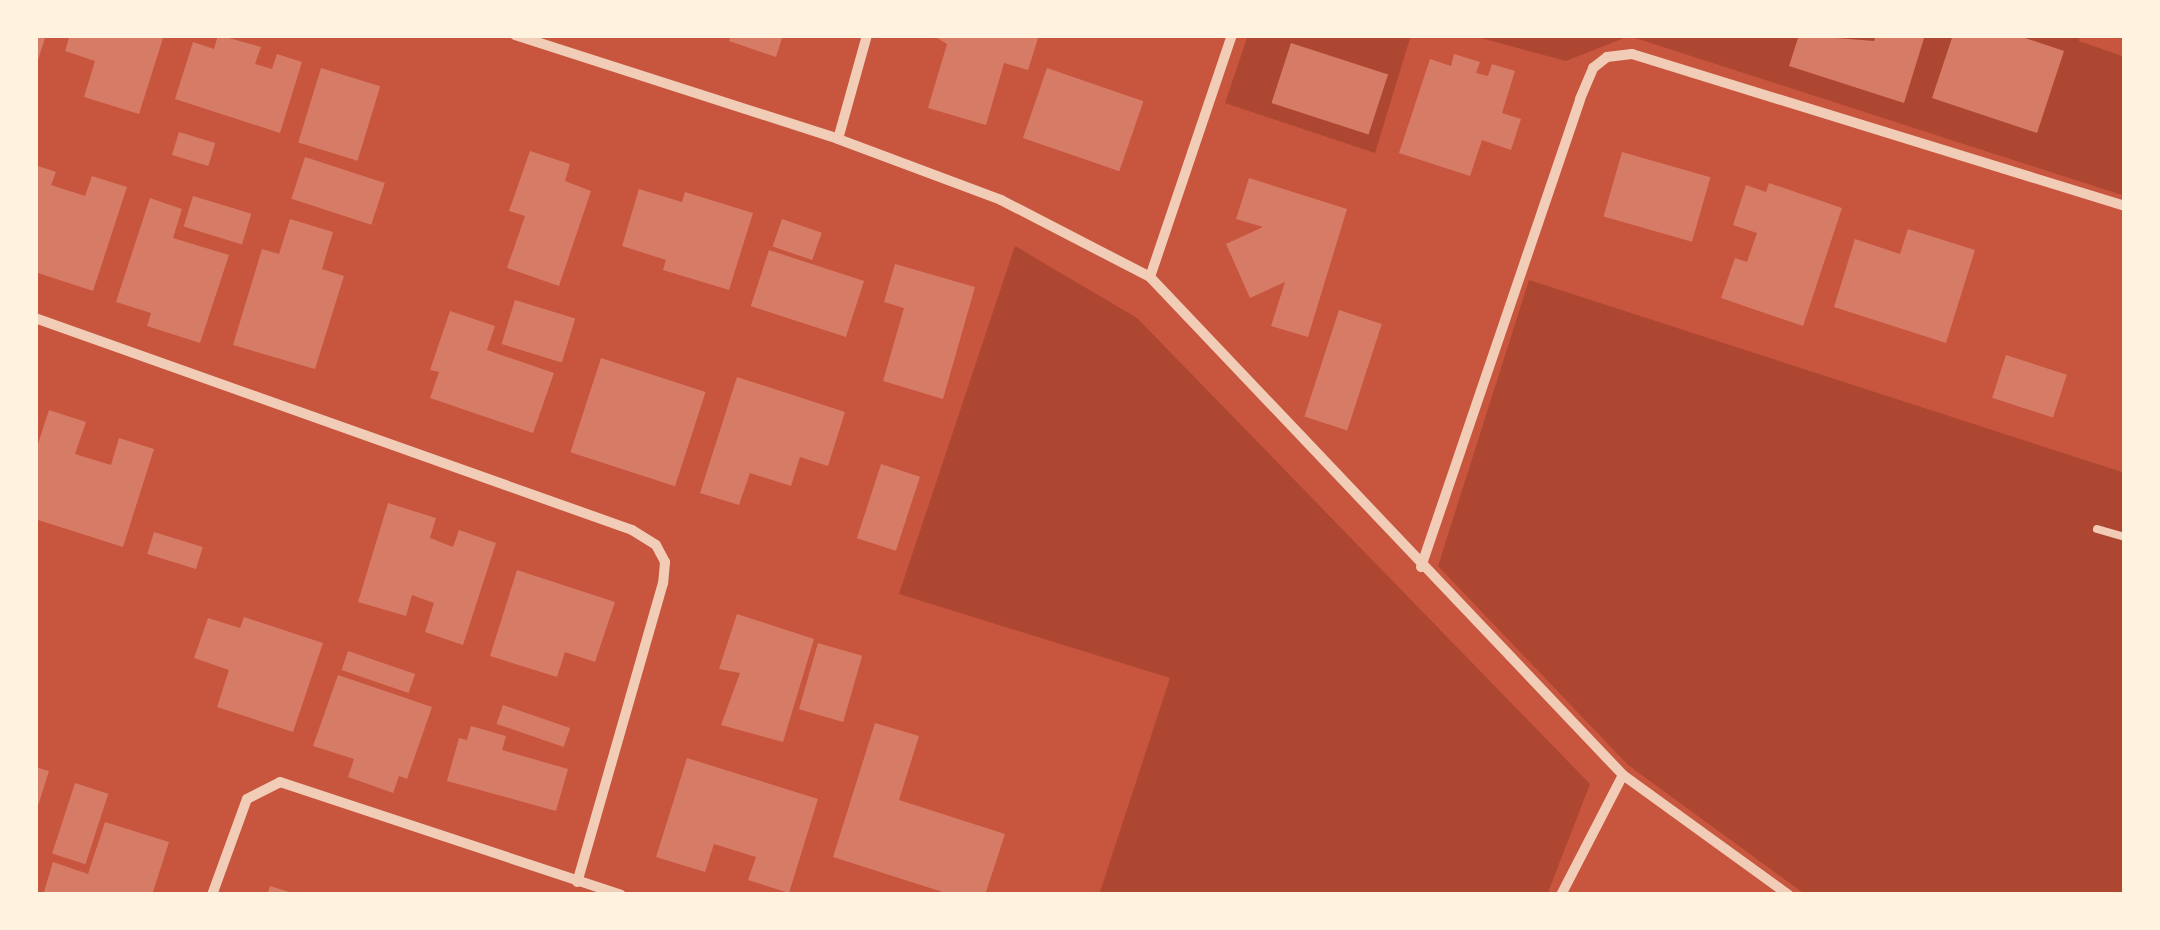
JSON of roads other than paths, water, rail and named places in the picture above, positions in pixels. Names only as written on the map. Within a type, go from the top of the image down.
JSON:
[{"type":"street","points":[[515,35],[838,140],[1001,200],[1150,277],[1421,567],[1623,775],[1789,895]]},
{"type":"street","points":[[838,140],[867,35]]},
{"type":"street","points":[[1150,277],[1232,35]]},
{"type":"street","points":[[1421,567],[1580,99],[1593,68],[1607,58],[1632,54],[2125,206]]},
{"type":"street","points":[[35,318],[632,530],[656,545],[665,562],[662,583],[577,882]]},
{"type":"street","points":[[1561,895],[1623,775]]},
{"type":"street","points":[[212,895],[247,799],[280,782],[621,895]]},
{"type":"lane","points":[[2097,529],[2125,537]]}]
